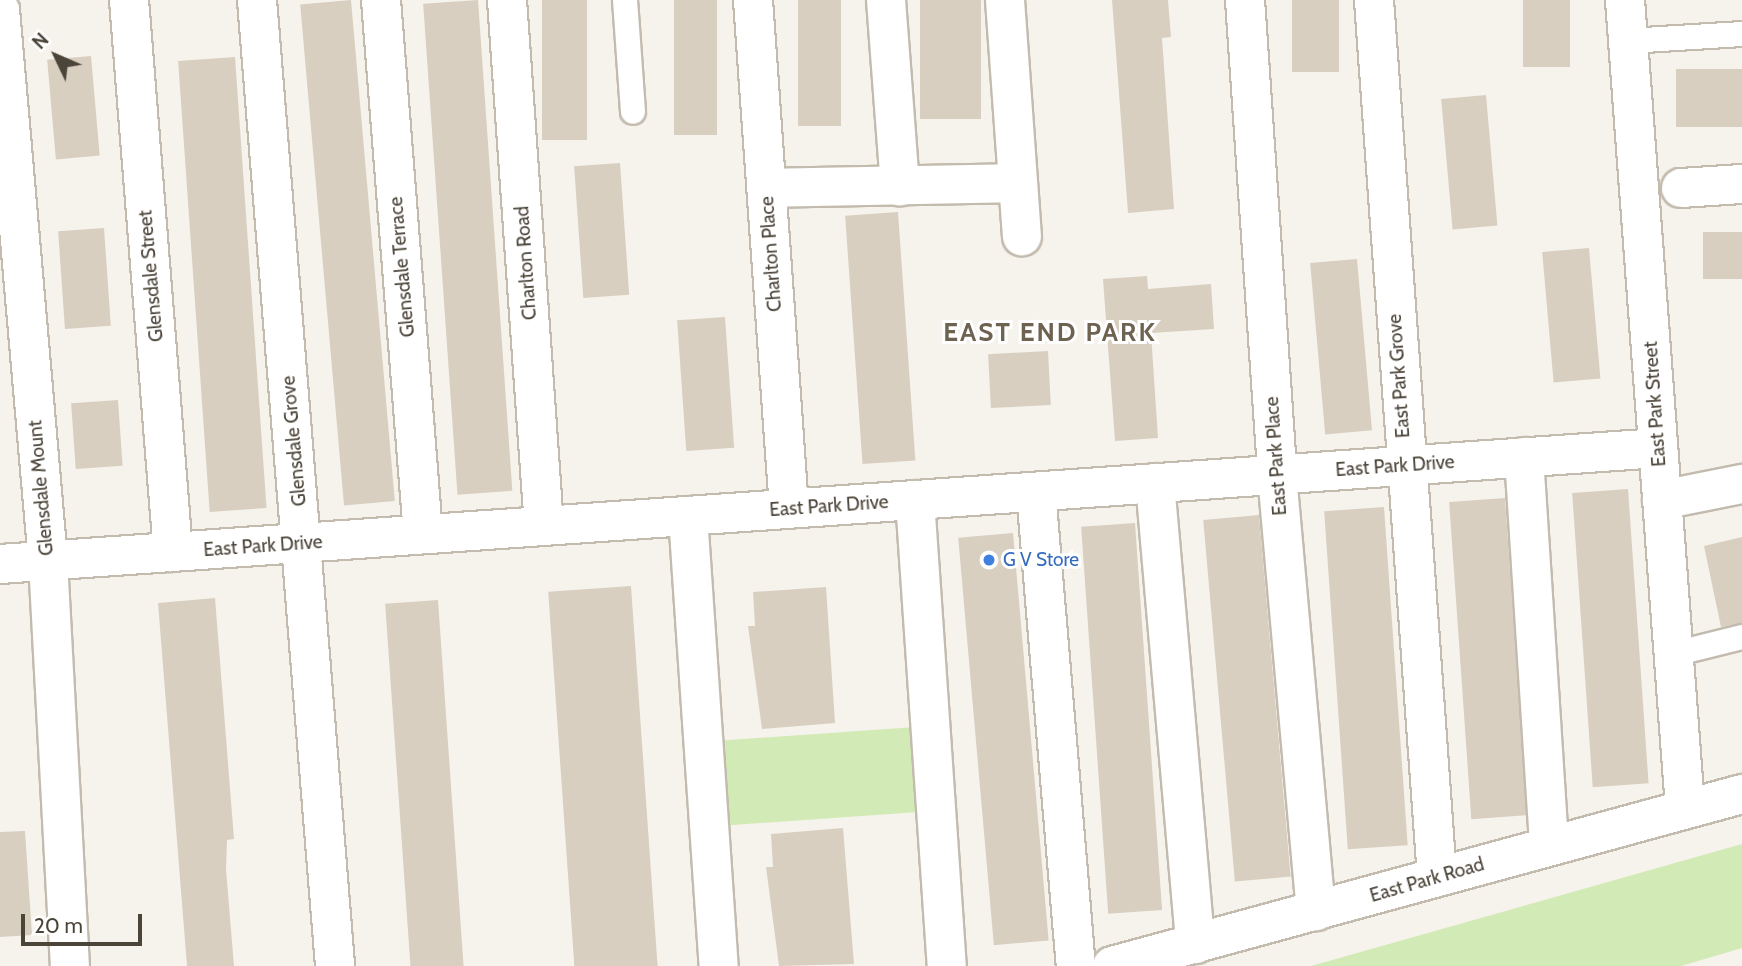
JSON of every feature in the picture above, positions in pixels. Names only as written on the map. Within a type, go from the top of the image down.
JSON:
[{"type":"street","name":"Glensdale Street","points":[[129,0],[173,552]]},
{"type":"street","name":"Glensdale Grove","points":[[257,0],[335,966]]},
{"type":"street","name":"Glensdale Terrace","points":[[381,0],[423,534]]},
{"type":"street","name":"Charlton Road","points":[[507,0],[544,526]]},
{"type":"street","name":"Charlton Place","points":[[753,0],[789,509]]},
{"type":"street","points":[[886,0],[900,186]]},
{"type":"street","points":[[1005,0],[1022,236]]},
{"type":"street","name":"East Park Place","points":[[1245,0],[1277,474],[1316,911]]},
{"type":"street","name":"East Park Grove","points":[[1374,0],[1405,466],[1437,877]]},
{"type":"street","name":"East Park Street","points":[[1625,0],[1685,808]]},
{"type":"street","name":"Glensdale Mount","points":[[0,10],[48,561],[70,966]]},
{"type":"street","points":[[766,188],[1018,183]]},
{"type":"street","points":[[1681,188],[1742,184]]},
{"type":"street","name":"East Park Drive","points":[[0,564],[1658,448]]},
{"type":"street","points":[[1524,457],[1549,844]]},
{"type":"street","points":[[1155,483],[1195,944]]},
{"type":"street","points":[[1662,500],[1742,484]]},
{"type":"street","points":[[1036,492],[1076,966]]},
{"type":"street","points":[[915,500],[947,966]]},
{"type":"street","points":[[688,516],[719,966]]},
{"type":"street","name":"East Park Road","points":[[1112,966],[1549,844],[1742,794]]},
{"type":"lane","points":[[625,0],[633,111]]},
{"type":"lane","points":[[1628,41],[1742,34]]},
{"type":"lane","points":[[1674,653],[1742,637]]},
{"type":"green space","points":[[930,726],[936,811],[710,827],[705,742]]},
{"type":"green space","points":[[1742,844],[1742,948],[1681,966],[1311,966]]},
{"type":"building","points":[[351,0],[395,501],[344,506],[300,4]]},
{"type":"building","points":[[478,0],[512,491],[457,495],[423,4]]},
{"type":"building","points":[[542,0],[587,0],[587,140],[542,140]]},
{"type":"building","points":[[674,0],[717,0],[717,135],[674,135]]},
{"type":"building","points":[[798,0],[841,0],[841,126],[798,126]]},
{"type":"building","points":[[920,0],[981,0],[981,119],[920,119]]},
{"type":"building","points":[[1112,0],[1168,0],[1171,37],[1162,38],[1174,209],[1128,213]]},
{"type":"building","points":[[1292,0],[1339,0],[1339,72],[1292,72]]},
{"type":"building","points":[[1523,0],[1570,0],[1570,67],[1523,67]]},
{"type":"building","points":[[91,56],[100,156],[56,159],[47,60]]},
{"type":"building","points":[[235,57],[267,508],[210,512],[178,61]]},
{"type":"building","points":[[1676,69],[1742,69],[1742,127],[1676,127]]},
{"type":"building","points":[[1486,95],[1497,226],[1453,229],[1441,99]]},
{"type":"building","points":[[620,163],[629,295],[583,298],[574,166]]},
{"type":"building","points":[[898,212],[915,460],[862,464],[845,216]]},
{"type":"building","points":[[104,228],[111,326],[65,329],[58,231]]},
{"type":"building","points":[[1703,232],[1742,232],[1742,279],[1703,279]]},
{"type":"building","points":[[1589,248],[1600,379],[1554,383],[1542,252]]},
{"type":"building","points":[[1357,259],[1372,430],[1325,434],[1310,263]]},
{"type":"building","points":[[1147,276],[1148,289],[1211,284],[1214,329],[1151,333],[1158,438],[1115,441],[1103,279]]},
{"type":"building","points":[[725,317],[734,448],[686,451],[677,320]]},
{"type":"building","points":[[1048,351],[1051,405],[991,408],[988,354]]},
{"type":"building","points":[[118,400],[123,466],[76,469],[71,403]]},
{"type":"building","points":[[1628,489],[1649,783],[1593,787],[1572,493]]},
{"type":"building","points":[[1505,498],[1527,815],[1471,819],[1449,502]]},
{"type":"building","points":[[1384,507],[1408,845],[1348,849],[1324,511]]},
{"type":"building","points":[[1259,515],[1291,877],[1235,881],[1203,520]]},
{"type":"building","points":[[1135,523],[1162,910],[1108,914],[1081,527]]},
{"type":"building","points":[[1013,533],[1049,940],[994,945],[958,538]]},
{"type":"building","points":[[1742,537],[1742,623],[1721,627],[1704,546]]},
{"type":"building","points":[[631,586],[658,966],[574,966],[548,592]]},
{"type":"building","points":[[826,587],[835,723],[762,729],[748,626],[755,626],[753,592]]},
{"type":"building","points":[[215,598],[234,839],[227,840],[226,869],[234,966],[187,966],[158,603]]},
{"type":"building","points":[[438,600],[464,966],[410,966],[385,604]]},
{"type":"building","points":[[843,828],[854,964],[779,966],[766,867],[773,867],[771,834]]},
{"type":"building","points":[[25,831],[32,935],[0,937],[0,832]]},
{"type":"place","name":"G V Store","points":[[989,560]]},
{"type":"district","name":"EAST END PARK","points":[[1050,333]]}]
